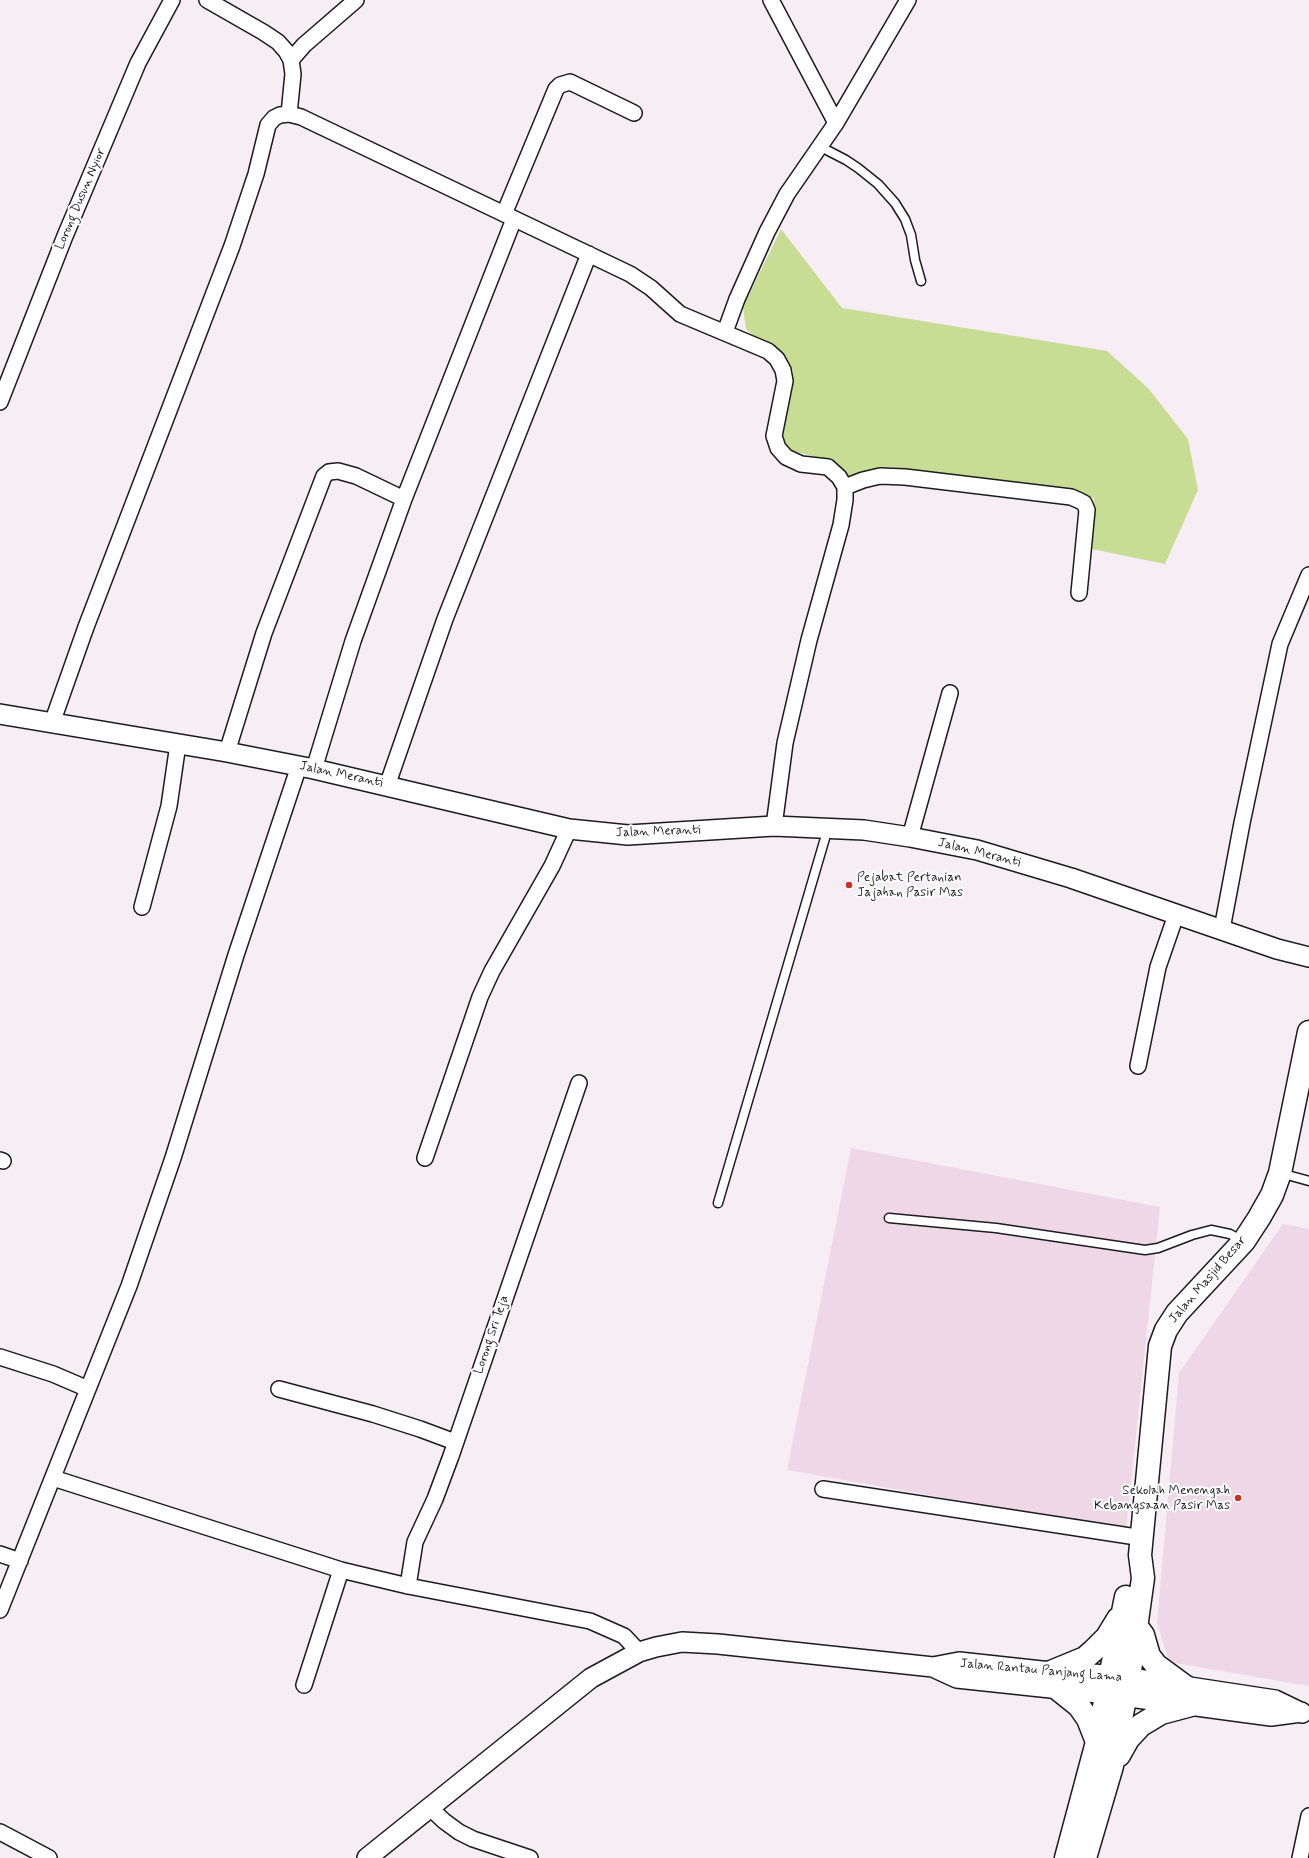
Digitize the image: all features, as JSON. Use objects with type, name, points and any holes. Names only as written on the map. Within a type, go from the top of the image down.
[{"type":"main road","name":"Jalan Masjid Besar","points":[[1142,1546],[1160,1346],[1166,1330],[1177,1313],[1244,1241],[1260,1218],[1272,1195],[1280,1172],[1299,1098],[1309,1032]]},
{"type":"main road","points":[[1085,1858],[1112,1766],[1125,1608],[1130,1576],[1142,1546]]},
{"type":"main road","points":[[1066,1858],[1097,1742],[1118,1686],[1136,1626],[1143,1578],[1142,1546]]},
{"type":"main road","points":[[1097,1742],[1088,1719],[1079,1706],[1055,1681],[1093,1652],[1107,1637],[1125,1608]]},
{"type":"main road","points":[[1112,1766],[1128,1739],[1141,1725],[1189,1696],[1156,1665],[1149,1656],[1143,1636],[1136,1626]]},
{"type":"street","name":"Lorong Dusun Nyior","points":[[0,402],[60,251],[138,63],[172,0]]},
{"type":"street","points":[[207,0],[278,42],[286,52],[291,60],[293,74],[289,114]]},
{"type":"street","points":[[291,60],[304,45],[356,0]]},
{"type":"street","points":[[772,0],[836,123]]},
{"type":"street","points":[[725,332],[737,299],[767,232],[787,194],[836,123],[908,0]]},
{"type":"street","points":[[0,1610],[129,1286],[306,768],[556,89],[560,85],[570,82],[634,113]]},
{"type":"street","points":[[52,723],[86,627],[232,246],[256,174],[268,125],[274,118],[280,115],[289,114],[301,117],[630,274],[651,288],[680,314],[768,351],[777,359],[783,370],[785,381],[774,436],[778,448],[786,457],[801,464],[828,468],[839,477],[845,487],[845,500],[841,525],[809,640],[785,743],[774,826]]},
{"type":"street","points":[[387,786],[445,619],[589,254]]},
{"type":"street","points":[[227,752],[264,633],[324,476],[329,472],[338,471],[356,476],[404,499]]},
{"type":"street","points":[[845,487],[880,476],[899,477],[959,482],[1071,497],[1078,500],[1084,503],[1087,510],[1079,592]]},
{"type":"street","points":[[1222,929],[1242,823],[1280,644],[1309,575]]},
{"type":"street","points":[[910,837],[950,693]]},
{"type":"street","name":"Jalan Meranti","points":[[1,716],[227,752],[387,786],[569,829],[628,835],[774,826],[828,827],[864,830],[910,837],[977,850],[1071,878],[1176,915],[1309,957]]},
{"type":"street","points":[[142,907],[168,806],[178,744]]},
{"type":"street","points":[[424,1158],[480,997],[492,971],[564,844],[569,829]]},
{"type":"street","points":[[1138,1066],[1158,967],[1176,915]]},
{"type":"street","name":"Lorong Sri Teja","points":[[408,1586],[415,1542],[435,1499],[579,1083]]},
{"type":"street","points":[[0,1357],[53,1374],[88,1389]]},
{"type":"street","points":[[280,1389],[373,1414],[455,1442]]},
{"type":"street","points":[[53,1478],[341,1570],[408,1586],[590,1621],[624,1636],[639,1652]]},
{"type":"street","points":[[823,1490],[1142,1546]]},
{"type":"street","points":[[0,1554],[20,1561]]},
{"type":"street","points":[[304,1685],[341,1570]]},
{"type":"street","name":"Jalan Rantau Panjang Lama","points":[[367,1858],[591,1678],[639,1652],[682,1642],[718,1644],[934,1667],[957,1678],[1055,1681],[1118,1686],[1189,1696],[1271,1716],[1305,1713]]},
{"type":"street","points":[[429,1807],[458,1832],[473,1839],[530,1858]]},
{"type":"street","points":[[1300,1858],[1309,1816]]},
{"type":"street","points":[[0,1832],[49,1858]]},
{"type":"lane","points":[[820,146],[858,168],[878,184],[896,203],[905,219],[911,235],[915,260],[921,281]]},
{"type":"lane","points":[[718,1203],[828,827]]},
{"type":"lane","points":[[1280,1172],[1309,1181]]},
{"type":"lane","points":[[889,1218],[996,1228],[1145,1250],[1158,1248],[1192,1234],[1211,1230],[1230,1234],[1244,1241]]},
{"type":"shaded area","points":[[851,1148],[1160,1207],[1126,1530],[787,1470]]},
{"type":"shaded area","name":"Sekolah Menengah Kebangsaan Pasir Mas","points":[[1283,1224],[1309,1229],[1309,1686],[1169,1662],[1157,1623],[1179,1373]]},
{"type":"green space","points":[[781,229],[842,308],[1107,351],[1148,388],[1188,439],[1198,490],[1165,564],[1092,549],[1094,498],[891,467],[848,477],[846,472],[824,459],[793,451],[783,445],[782,430],[793,371],[788,363],[746,329],[743,307]]},
{"type":"place","name":"Pejabat Pertanian Jajahan Pasir Mas","points":[[849,885]]},
{"type":"place","name":"Sekolah Menengah Kebangsaan Pasir Mas","points":[[1238,1498]]}]
